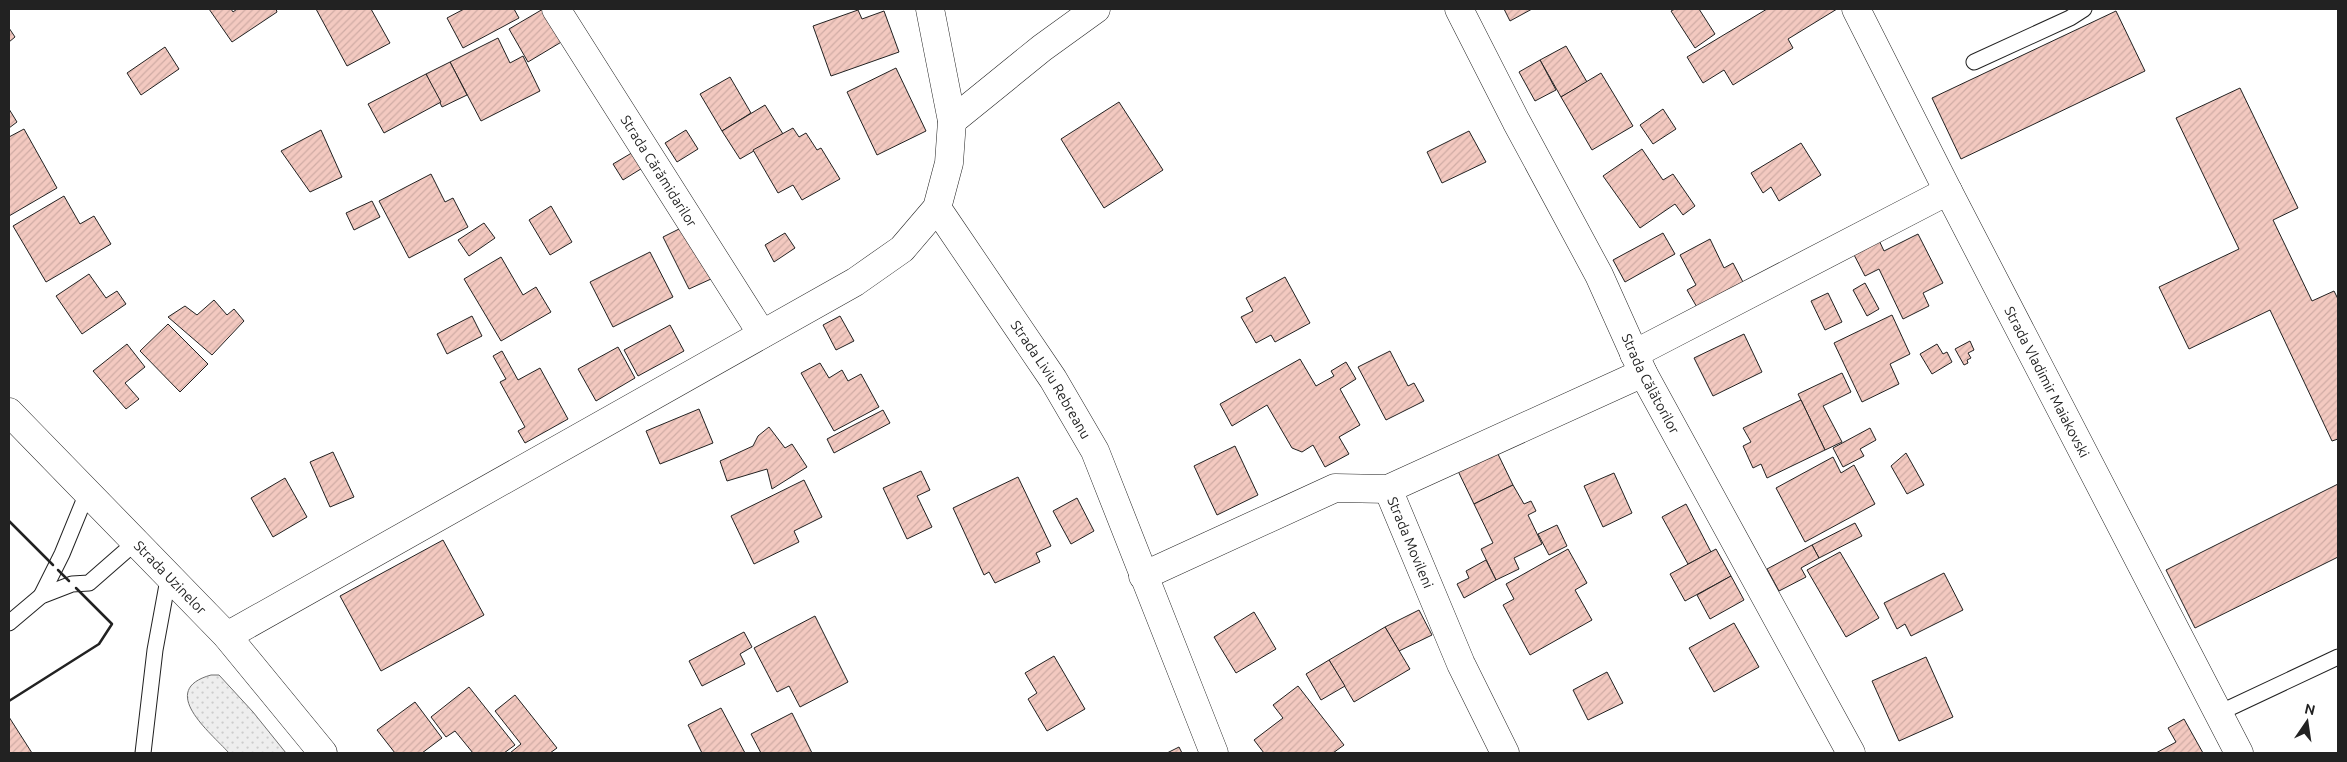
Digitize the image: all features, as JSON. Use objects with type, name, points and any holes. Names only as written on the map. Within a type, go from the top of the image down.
[{"type":"street","name":"Strada Cărămidarilor","points":[[556,9],[762,334]]},
{"type":"street","points":[[227,636],[855,282],[902,249],[937,208],[948,163],[952,120],[930,9]]},
{"type":"street","points":[[952,120],[1042,48],[1096,9]]},
{"type":"street","name":"Strada Călătorilor","points":[[1459,9],[1516,121],[1599,275],[1639,363],[1851,753]]},
{"type":"street","name":"Strada Vladimir Maiakovski","points":[[1856,9],[1948,191],[2239,753]]},
{"type":"street","points":[[1388,489],[1639,363],[1948,191]]},
{"type":"street","name":"Strada Liviu Rebreanu","points":[[937,208],[1053,379],[1095,451],[1214,753]]},
{"type":"street","name":"Strada Uzinelor","points":[[9,412],[87,493],[137,541],[227,636],[323,753]]},
{"type":"street","name":"Strada Movileni","points":[[1143,576],[1335,488],[1388,489],[1461,664],[1505,753]]},
{"type":"lane","points":[[1974,62],[2070,18],[2084,9]]},
{"type":"lane","points":[[41,596],[62,554],[87,493]]},
{"type":"lane","points":[[9,623],[41,596],[72,584],[89,583],[137,541]]},
{"type":"lane","points":[[144,753],[155,650],[169,574]]},
{"type":"lane","points":[[2219,713],[2338,657]]},
{"type":"shaded area","points":[[211,675],[219,675],[253,712],[286,753],[229,753],[201,723],[188,701],[188,691],[195,682]]},
{"type":"building","points":[[209,9],[231,9],[233,12],[237,9],[276,9],[277,12],[232,42]]},
{"type":"building","points":[[316,9],[371,9],[390,43],[347,66]]},
{"type":"building","points":[[464,9],[514,9],[519,18],[463,48],[447,18]]},
{"type":"building","points":[[543,9],[563,41],[528,62],[509,29]]},
{"type":"building","points":[[1504,9],[1532,9],[1510,21]]},
{"type":"building","points":[[1675,9],[1699,9],[1715,34],[1695,48],[1671,11]]},
{"type":"building","points":[[1767,9],[1837,9],[1788,39],[1793,48],[1733,85],[1724,70],[1703,83],[1687,57]]},
{"type":"building","points":[[858,10],[862,19],[884,11],[899,52],[831,76],[813,26]]},
{"type":"building","points":[[2116,11],[2145,71],[1961,159],[1932,98]]},
{"type":"building","points":[[9,28],[15,37],[9,42]]},
{"type":"building","points":[[498,38],[510,63],[523,56],[540,91],[481,121],[450,62]]},
{"type":"building","points":[[1566,46],[1587,82],[1561,97],[1540,60]]},
{"type":"building","points":[[165,47],[179,69],[141,95],[127,73]]},
{"type":"building","points":[[1540,60],[1556,90],[1535,101],[1519,72]]},
{"type":"building","points":[[450,62],[467,95],[442,107],[426,74]]},
{"type":"building","points":[[896,68],[926,131],[877,155],[847,92]]},
{"type":"building","points":[[1601,73],[1633,126],[1592,150],[1561,97]]},
{"type":"building","points":[[426,74],[441,102],[384,133],[368,104]]},
{"type":"building","points":[[730,77],[751,113],[722,131],[700,94]]},
{"type":"building","points":[[2240,88],[2298,208],[2273,220],[2312,301],[2334,291],[2338,299],[2338,439],[2332,441],[2270,310],[2189,349],[2159,287],[2239,249],[2176,118]]},
{"type":"building","points":[[1119,102],[1163,170],[1104,208],[1061,139]]},
{"type":"building","points":[[765,105],[783,134],[740,159],[722,131]]},
{"type":"building","points":[[9,109],[17,122],[9,128]]},
{"type":"building","points":[[1663,109],[1676,129],[1653,144],[1640,125]]},
{"type":"building","points":[[793,128],[799,137],[806,133],[817,150],[821,148],[840,179],[802,200],[793,185],[778,193],[753,150]]},
{"type":"building","points":[[24,129],[57,188],[9,216],[9,137]]},
{"type":"building","points":[[321,130],[342,177],[310,192],[281,151]]},
{"type":"building","points":[[686,130],[698,149],[677,162],[665,143]]},
{"type":"building","points":[[1469,131],[1486,162],[1442,183],[1427,152]]},
{"type":"building","points":[[1801,143],[1821,175],[1779,201],[1771,187],[1763,193],[1751,173]]},
{"type":"building","points":[[1642,149],[1663,180],[1673,174],[1695,206],[1683,215],[1675,204],[1640,228],[1603,176]]},
{"type":"building","points":[[635,151],[644,167],[623,180],[613,164]]},
{"type":"building","points":[[431,174],[445,202],[453,198],[468,227],[409,258],[379,201]]},
{"type":"building","points":[[64,196],[80,224],[94,216],[111,244],[46,282],[13,226]]},
{"type":"building","points":[[372,201],[380,217],[354,230],[346,213]]},
{"type":"building","points":[[551,206],[572,242],[550,255],[529,220]]},
{"type":"building","points":[[484,223],[495,238],[469,256],[458,240]]},
{"type":"building","points":[[685,226],[711,279],[689,289],[663,237]]},
{"type":"building","points":[[785,233],[795,248],[774,262],[765,245]]},
{"type":"building","points":[[1663,233],[1675,254],[1625,282],[1613,260]]},
{"type":"building","points":[[1918,234],[1943,283],[1923,293],[1929,306],[1903,319],[1879,269],[1865,276],[1851,249],[1877,236],[1884,251]]},
{"type":"building","points":[[1710,239],[1724,268],[1733,263],[1744,284],[1698,309],[1687,290],[1696,285],[1680,255]]},
{"type":"building","points":[[650,252],[673,297],[613,327],[590,282]]},
{"type":"building","points":[[501,257],[523,295],[536,287],[551,312],[501,341],[464,279]]},
{"type":"building","points":[[89,274],[106,298],[117,291],[126,304],[82,334],[56,296]]},
{"type":"building","points":[[1285,277],[1310,323],[1275,342],[1271,335],[1256,343],[1241,317],[1253,311],[1246,298]]},
{"type":"building","points":[[1865,283],[1879,309],[1867,316],[1853,290]]},
{"type":"building","points":[[1828,293],[1842,322],[1825,330],[1811,301]]},
{"type":"building","points":[[214,300],[227,315],[234,309],[244,321],[212,355],[168,317],[185,306],[197,315]]},
{"type":"building","points":[[1892,315],[1910,354],[1890,364],[1899,384],[1862,402],[1834,343]]},
{"type":"building","points":[[472,316],[482,336],[447,354],[437,334]]},
{"type":"building","points":[[840,316],[854,341],[836,350],[823,325]]},
{"type":"building","points":[[168,324],[208,364],[180,392],[140,351]]},
{"type":"building","points":[[670,325],[684,351],[638,376],[624,350]]},
{"type":"building","points":[[1744,334],[1762,372],[1713,396],[1694,358]]},
{"type":"building","points":[[1970,341],[1974,350],[1968,353],[1971,358],[1964,365],[1955,349]]},
{"type":"building","points":[[127,344],[145,367],[125,383],[139,399],[126,409],[93,371]]},
{"type":"building","points":[[1937,344],[1943,354],[1947,352],[1952,362],[1932,374],[1920,354]]},
{"type":"building","points":[[618,347],[635,378],[596,401],[578,369]]},
{"type":"building","points":[[502,351],[518,380],[540,368],[568,419],[525,443],[518,431],[525,427],[500,382],[506,379],[493,356]]},
{"type":"building","points":[[1390,351],[1408,386],[1414,383],[1424,401],[1386,420],[1358,367]]},
{"type":"building","points":[[1300,359],[1316,386],[1334,376],[1331,371],[1346,362],[1356,379],[1340,389],[1360,425],[1339,437],[1349,454],[1325,467],[1313,445],[1302,452],[1292,448],[1267,405],[1232,426],[1220,404]]},
{"type":"building","points":[[820,363],[829,378],[842,370],[848,381],[861,374],[879,407],[834,431],[801,373]]},
{"type":"building","points":[[1842,373],[1851,392],[1823,406],[1842,442],[1825,450],[1798,394]]},
{"type":"building","points":[[1801,400],[1825,450],[1767,478],[1761,464],[1753,468],[1743,446],[1751,442],[1743,428]]},
{"type":"building","points":[[699,409],[713,443],[660,464],[646,431]]},
{"type":"building","points":[[883,410],[890,423],[834,453],[827,439]]},
{"type":"building","points":[[769,427],[785,448],[792,444],[807,467],[772,489],[767,469],[727,481],[720,461],[753,446],[758,436]]},
{"type":"building","points":[[1870,428],[1876,440],[1860,449],[1864,456],[1843,467],[1833,448]]},
{"type":"building","points":[[1235,446],[1258,495],[1217,515],[1194,466]]},
{"type":"building","points":[[1496,450],[1513,485],[1474,504],[1457,469]]},
{"type":"building","points":[[333,452],[354,497],[330,507],[310,462]]},
{"type":"building","points":[[1906,453],[1924,485],[1907,494],[1891,466]]},
{"type":"building","points":[[1833,457],[1841,473],[1854,465],[1875,504],[1805,542],[1776,488]]},
{"type":"building","points":[[921,471],[930,490],[917,496],[932,527],[907,539],[883,488]]},
{"type":"building","points":[[1614,473],[1632,513],[1603,527],[1584,486]]},
{"type":"building","points":[[1018,477],[1051,546],[1036,553],[1040,562],[995,583],[989,572],[984,575],[953,508]]},
{"type":"building","points":[[285,478],[307,517],[273,537],[251,498]]},
{"type":"building","points":[[804,480],[822,517],[794,531],[799,542],[754,564],[731,516]]},
{"type":"building","points":[[2338,484],[2338,557],[2195,628],[2166,570]]},
{"type":"building","points":[[1513,485],[1524,504],[1531,501],[1536,511],[1528,515],[1542,544],[1514,558],[1519,569],[1496,580],[1481,549],[1493,543],[1474,504]]},
{"type":"building","points":[[1077,498],[1094,531],[1071,544],[1053,511]]},
{"type":"building","points":[[1686,504],[1711,552],[1688,564],[1662,517]]},
{"type":"building","points":[[1855,523],[1862,536],[1819,558],[1812,545]]},
{"type":"building","points":[[1557,525],[1567,546],[1549,555],[1538,534]]},
{"type":"building","points":[[443,540],[484,615],[381,671],[340,596]]},
{"type":"building","points":[[1812,545],[1819,558],[1801,568],[1806,577],[1779,591],[1767,569]]},
{"type":"building","points":[[1568,549],[1587,583],[1575,590],[1592,620],[1530,655],[1503,605],[1514,599],[1506,584]]},
{"type":"building","points":[[1716,549],[1731,576],[1685,601],[1670,574]]},
{"type":"building","points":[[1840,552],[1879,618],[1846,637],[1807,570]]},
{"type":"building","points":[[1486,560],[1496,580],[1464,598],[1457,584],[1469,578],[1466,571]]},
{"type":"building","points":[[1944,573],[1963,610],[1911,636],[1905,624],[1897,629],[1884,603]]},
{"type":"building","points":[[1731,576],[1744,600],[1710,619],[1697,595]]},
{"type":"building","points":[[1419,610],[1432,635],[1399,651],[1385,627]]},
{"type":"building","points":[[1254,612],[1276,649],[1236,673],[1214,637]]},
{"type":"building","points":[[815,616],[848,682],[800,707],[789,686],[777,692],[754,648]]},
{"type":"building","points":[[1734,623],[1759,667],[1714,692],[1689,648]]},
{"type":"building","points":[[1385,627],[1410,669],[1354,702],[1329,660]]},
{"type":"building","points":[[744,632],[752,647],[740,654],[745,664],[702,686],[689,661]]},
{"type":"building","points":[[1054,656],[1085,709],[1047,731],[1028,699],[1037,693],[1025,673]]},
{"type":"building","points":[[1926,657],[1953,717],[1899,741],[1872,681]]},
{"type":"building","points":[[1329,660],[1345,686],[1321,700],[1306,674]]},
{"type":"building","points":[[1607,672],[1623,703],[1588,720],[1573,690]]},
{"type":"building","points":[[1298,686],[1344,745],[1333,753],[1264,753],[1254,740],[1283,718],[1273,705]]},
{"type":"building","points":[[469,687],[515,745],[504,753],[473,753],[455,731],[446,737],[431,717]]},
{"type":"building","points":[[515,695],[557,748],[550,753],[510,753],[521,744],[495,711]]},
{"type":"building","points":[[415,702],[442,738],[422,753],[395,753],[377,730]]},
{"type":"building","points":[[721,708],[745,753],[702,753],[688,725]]},
{"type":"building","points":[[792,713],[812,753],[761,753],[751,734]]},
{"type":"building","points":[[9,717],[32,753],[9,753]]},
{"type":"building","points":[[2184,719],[2203,753],[2156,753],[2176,742],[2168,728]]},
{"type":"building","points":[[1179,747],[1182,753],[1167,753]]},
{"type":"wall","points":[[9,521],[53,565]]},
{"type":"wall","points":[[58,570],[69,581]]},
{"type":"wall","points":[[9,701],[99,644],[112,624],[76,588]]}]
